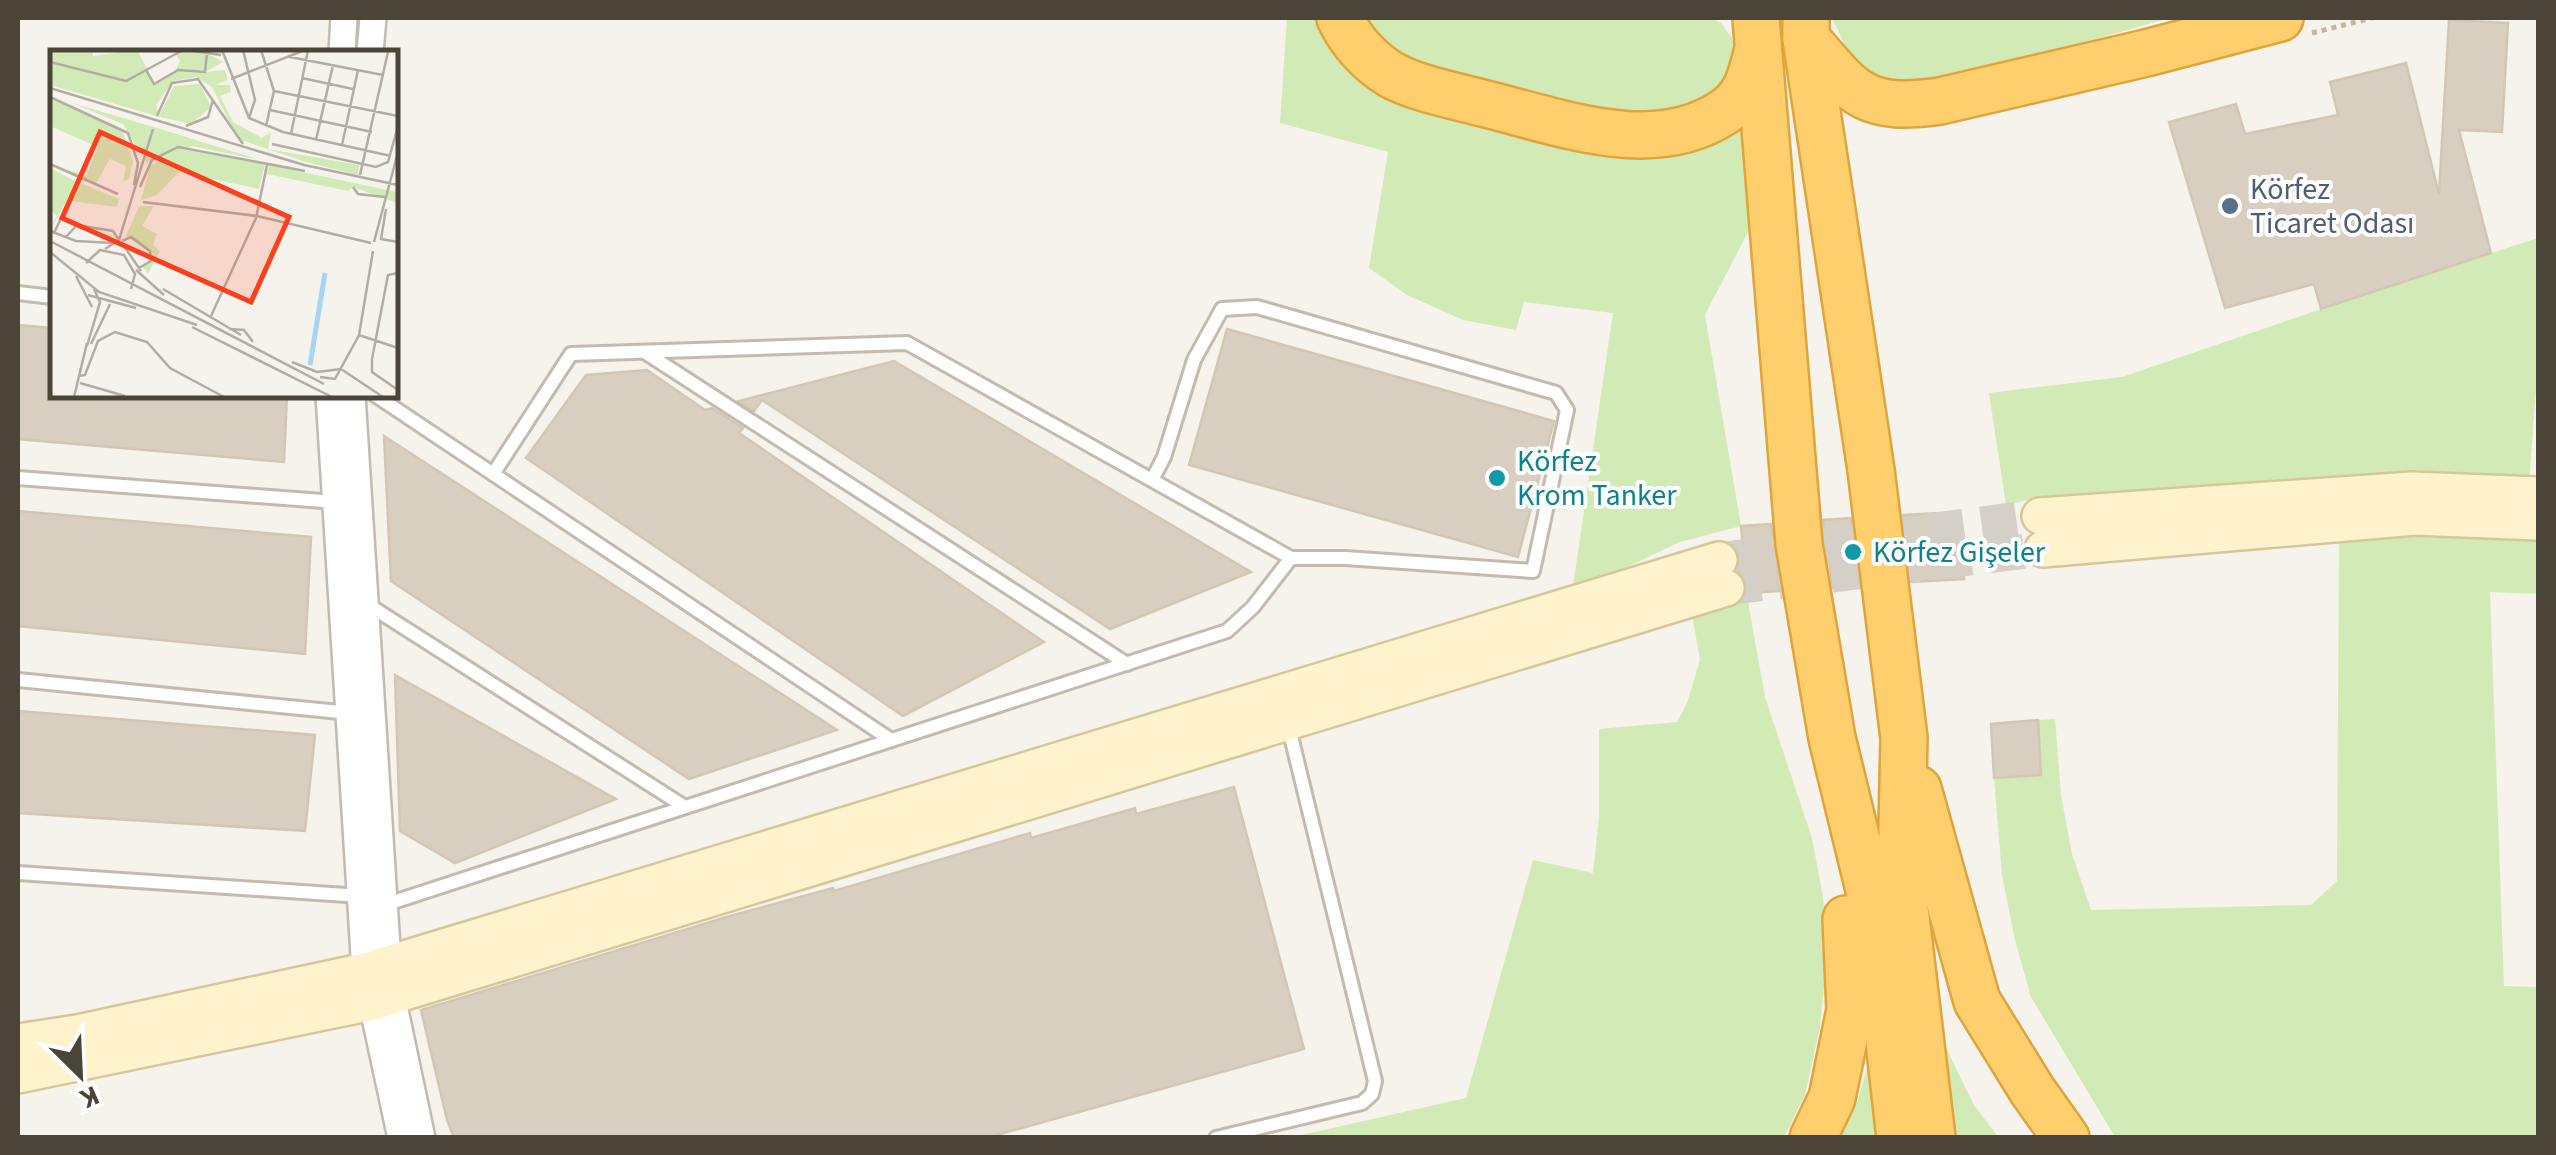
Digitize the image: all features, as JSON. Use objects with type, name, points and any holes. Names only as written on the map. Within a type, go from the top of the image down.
[{"type":"highway","points":[[1340,18],[1354,42],[1394,76],[1446,94],[1594,131],[1642,135],[1675,132],[1725,112],[1750,84],[1757,32]]},
{"type":"highway","points":[[1806,28],[1843,81],[1864,96],[1885,104],[1910,105],[2128,57],[2280,18]]},
{"type":"highway","points":[[1806,28],[1876,502],[1904,738],[1901,874],[1932,1138]]},
{"type":"highway","points":[[1757,32],[1798,544],[1832,738],[1874,910],[1900,1138]]},
{"type":"highway","points":[[1812,1138],[1832,1098],[1850,1010],[1832,738]]},
{"type":"highway","points":[[1904,738],[1977,1001],[2066,1138]]},
{"type":"main road","points":[[2538,495],[2412,490],[2041,533],[2415,516],[2538,522]]},
{"type":"main road","points":[[18,1042],[379,983],[1723,574],[1288,722],[379,983],[18,1075]]},
{"type":"street","points":[[342,50],[344,18]]},
{"type":"street","points":[[370,50],[373,18]]},
{"type":"street","points":[[329,398],[350,713],[373,901]]},
{"type":"street","points":[[352,398],[365,602],[373,901],[379,983],[401,1138]]},
{"type":"street","points":[[379,983],[422,1138]]},
{"type":"lane","points":[[18,293],[50,297]]},
{"type":"lane","points":[[493,474],[571,354],[906,343],[1291,558],[1533,571],[1567,410],[1556,393],[1257,307],[1222,309],[1194,360],[1164,457],[1152,480]]},
{"type":"lane","points":[[644,352],[1127,664]]},
{"type":"lane","points":[[379,398],[891,740]]},
{"type":"lane","points":[[18,478],[336,502]]},
{"type":"lane","points":[[18,873],[373,901],[685,808],[1227,632],[1291,558]]},
{"type":"lane","points":[[365,602],[685,808]]},
{"type":"lane","points":[[18,680],[350,713]]},
{"type":"lane","points":[[1216,1138],[1362,1103],[1372,1094],[1375,1081],[1288,722]]},
{"type":"green space","points":[[1287,18],[1328,18],[1568,140],[1744,114],[1750,228],[1705,315],[1741,526],[1680,542],[1572,593],[1613,313],[1524,302],[1516,330],[1463,320],[1407,295],[1369,268],[1388,152],[1280,123]]},
{"type":"green space","points":[[1358,18],[1710,18],[1721,23],[1732,38],[1737,57],[1735,74],[1712,100],[1630,120],[1394,59]]},
{"type":"green space","points":[[1832,18],[2170,18],[1939,83],[1884,84],[1864,71],[1848,52]]},
{"type":"green space","points":[[2538,238],[2538,361],[2529,484],[2034,499],[2006,505],[1989,393],[2122,377]]},
{"type":"green space","points":[[2339,535],[2538,540],[2538,594],[2490,592],[2504,986],[2538,987],[2538,1137],[2115,1137],[2031,997],[2002,875],[1994,778],[2038,720],[2055,719],[2061,795],[2072,854],[2091,910],[2311,905],[2337,881]]},
{"type":"green space","points":[[1748,602],[1765,697],[1812,838],[1823,897],[1827,956],[1820,1027],[1805,1095],[1784,1137],[1288,1138],[1466,1098],[1533,860],[1593,873],[1599,818],[1599,729],[1677,722],[1700,660],[1692,614]]},
{"type":"green space","points":[[1875,1042],[1887,1137],[1840,1138],[1857,1103]]},
{"type":"green space","points":[[1947,1050],[1974,1105],[1998,1137],[1951,1137]]},
{"type":"building","points":[[2449,20],[2508,23],[2502,132],[2459,130],[2491,253],[2321,309],[2314,284],[2225,308],[2169,122],[2236,104],[2245,134],[2338,115],[2330,82],[2406,63],[2439,194]]},
{"type":"building","points":[[18,325],[50,328],[50,398],[287,398],[284,462],[18,439]]},
{"type":"building","points":[[1227,329],[1554,421],[1518,557],[1189,465]]},
{"type":"building","points":[[894,361],[1251,572],[1110,629],[762,400],[754,411],[739,401]]},
{"type":"building","points":[[647,370],[705,410],[712,408],[743,428],[739,433],[1044,642],[903,716],[526,458],[586,375]]},
{"type":"building","points":[[384,436],[837,730],[689,779],[391,581]]},
{"type":"building","points":[[18,511],[311,537],[305,654],[18,626]]},
{"type":"building","points":[[1959,512],[1964,579],[1911,582],[1903,515]]},
{"type":"building","points":[[1851,518],[1859,586],[1833,588],[1823,520]]},
{"type":"building","points":[[1771,524],[1780,591],[1747,593],[1741,526]]},
{"type":"building","points":[[395,675],[616,799],[455,863],[400,831]]},
{"type":"building","points":[[18,711],[315,735],[305,831],[18,813]]},
{"type":"building","points":[[2038,720],[2041,775],[1994,778],[1991,724]]},
{"type":"building","points":[[1234,787],[1304,1049],[986,1138],[454,1138],[421,1010],[730,916],[833,888],[834,891],[1030,833],[1031,838],[1135,808],[1136,814]]},
{"type":"tunnel","points":[[1719,560],[2040,516]]},
{"type":"tunnel","points":[[1726,588],[2043,549]]},
{"type":"place","name":"Körfez Ticaret Odası","points":[[2230,206]]},
{"type":"place","name":"Körfez Krom Tanker","points":[[1497,478]]},
{"type":"place","name":"Körfez Gişeler","points":[[1853,552]]}]
